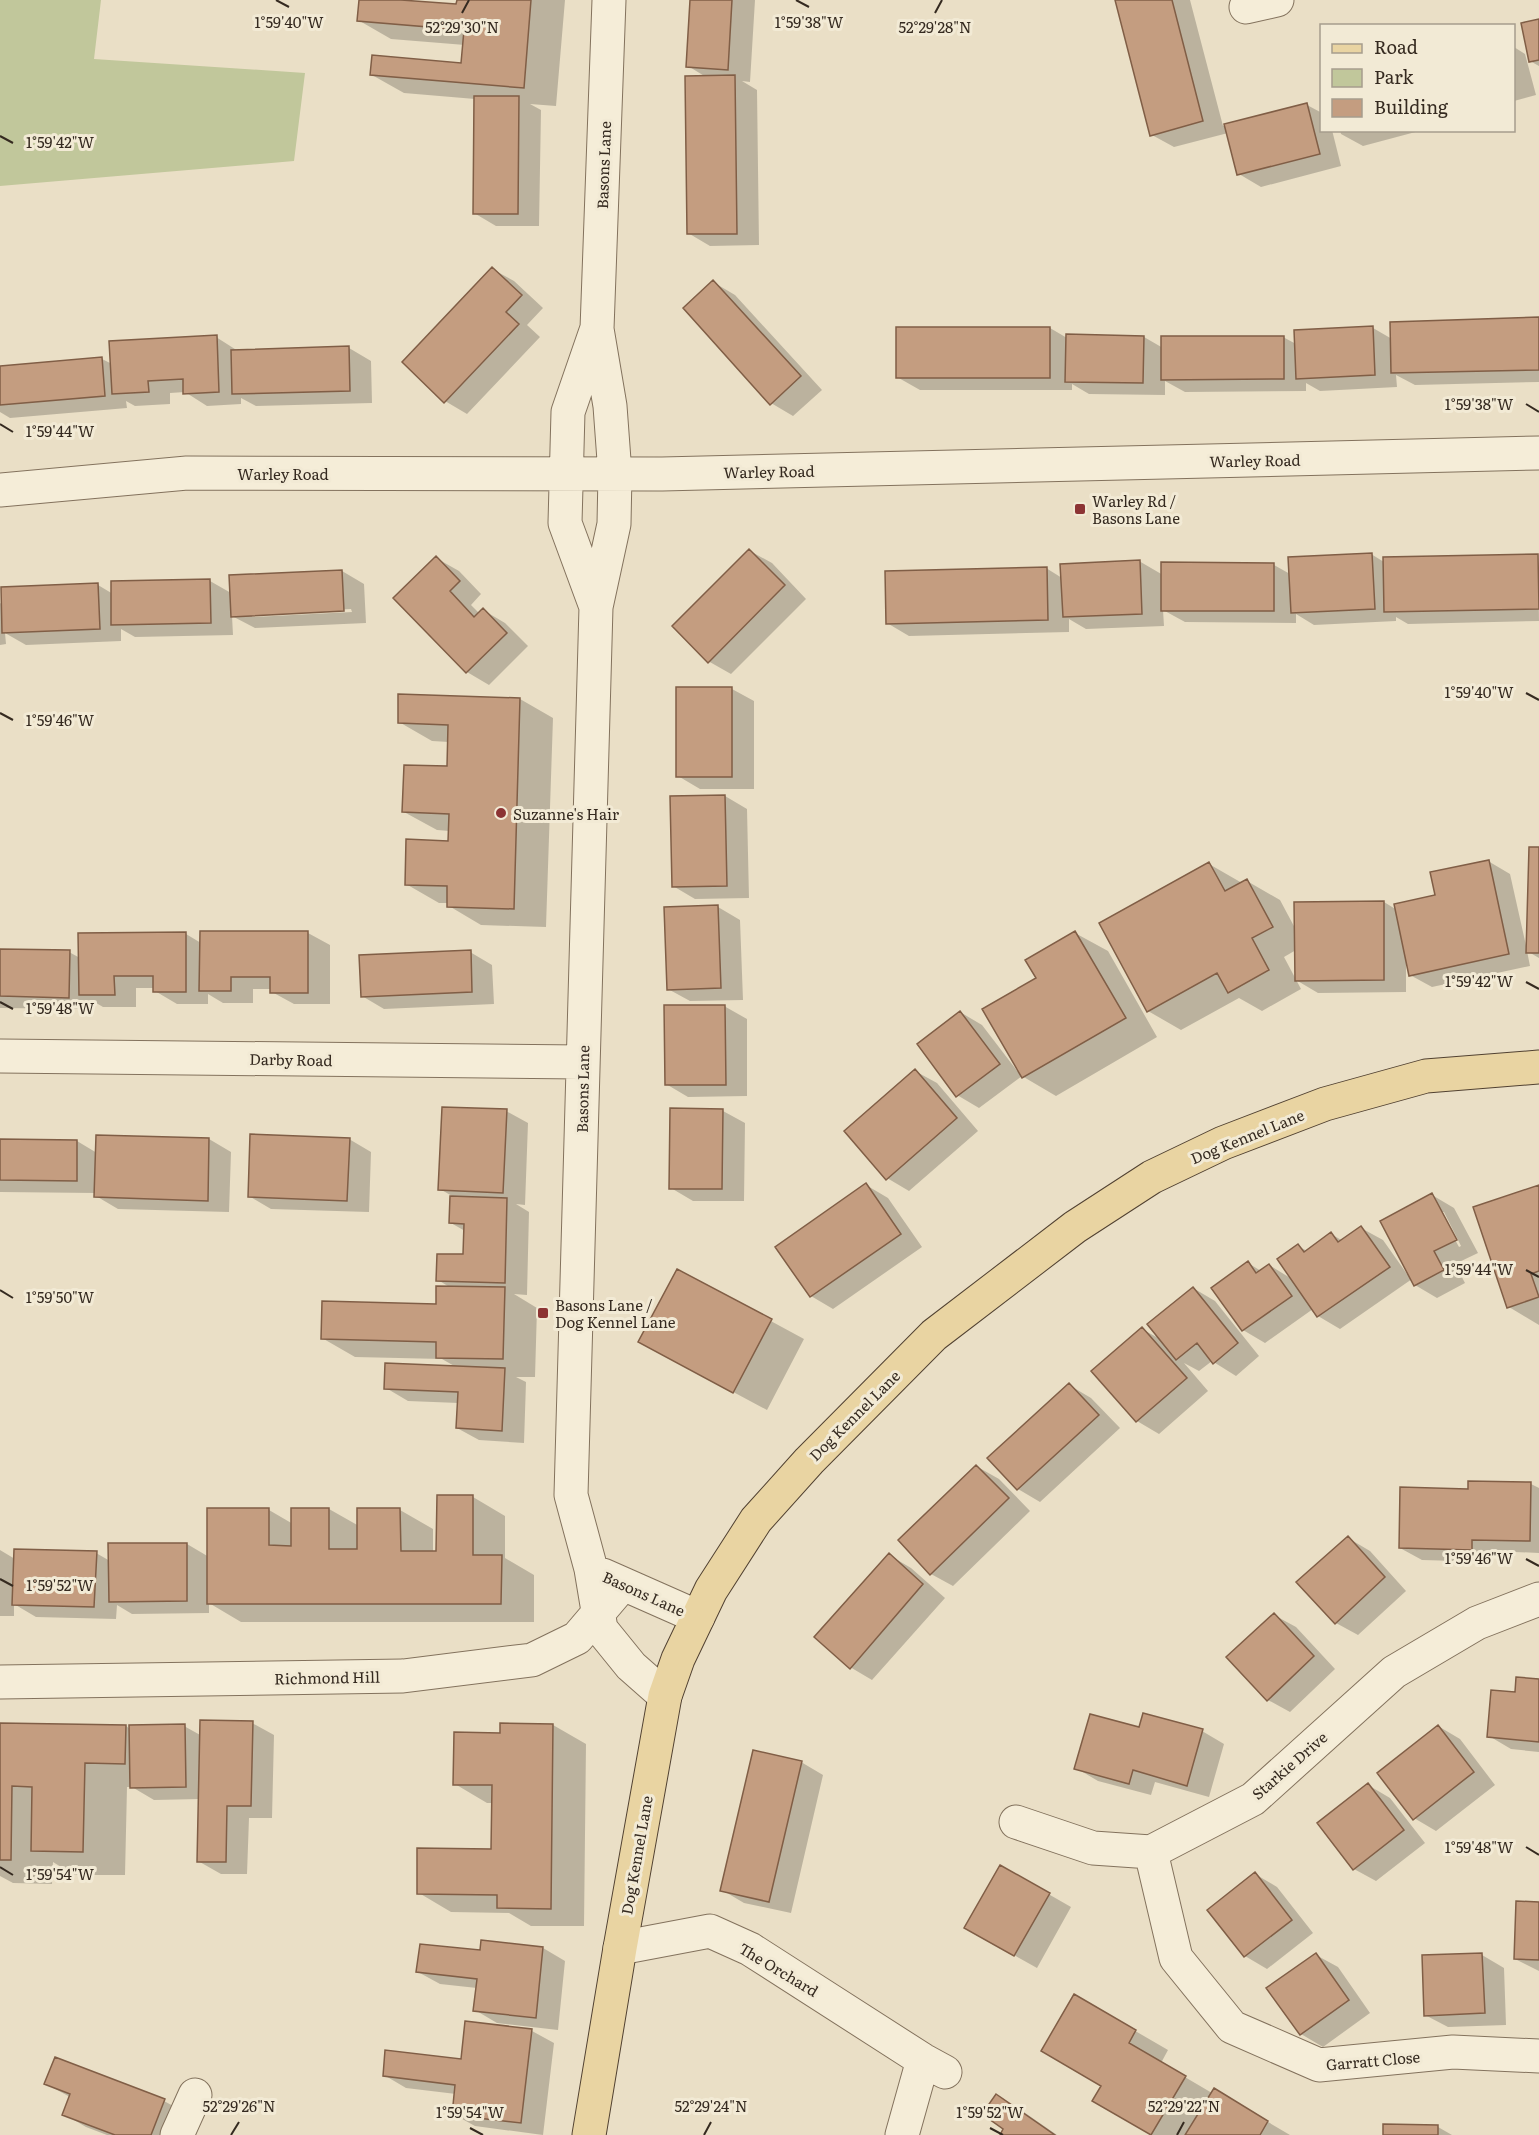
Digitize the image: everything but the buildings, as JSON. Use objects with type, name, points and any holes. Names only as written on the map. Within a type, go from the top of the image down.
[{"type":"main road","name":"Dog Kennel Lane","points":[[589,2135],[665,1696],[678,1659],[711,1590],[756,1520],[809,1461],[934,1335],[1075,1227],[1152,1177],[1223,1143],[1325,1104],[1426,1076],[1539,1067]]},
{"type":"street","name":"Basons Lane","points":[[609,0],[597,329],[610,406],[615,474],[614,524],[596,607],[572,1495],[591,1569],[601,1629],[631,1666],[665,1696]]},
{"type":"street","name":"Basons Lane","points":[[596,607],[565,523],[568,412],[597,329]]},
{"type":"street","name":"Warley Road","points":[[0,490],[187,473],[615,474],[1539,453]]},
{"type":"street","name":"Darby Road","points":[[0,1056],[582,1062]]},
{"type":"street","name":"Basons Lane","points":[[591,1569],[698,1617]]},
{"type":"street","name":"Richmond Hill","points":[[0,1682],[404,1676],[532,1660],[577,1638],[623,1584]]},
{"type":"street","name":"Starkie Drive","points":[[1151,1852],[1253,1799],[1394,1672],[1477,1623],[1539,1599]]},
{"type":"street","points":[[1016,1822],[1093,1848],[1151,1852]]},
{"type":"street","name":"Garratt Close","points":[[1151,1852],[1176,1958],[1232,2028],[1319,2065],[1453,2052],[1539,2056]]},
{"type":"street","name":"The Orchard","points":[[620,1948],[710,1931],[750,1949],[934,2066],[902,2135]]},
{"type":"street","points":[[177,2135],[195,2095]]},
{"type":"green space","points":[[0,0],[101,0],[94,59],[305,73],[294,161],[0,186]]},
{"type":"place","name":"Warley Rd / Basons Lane","points":[[1080,509]]},
{"type":"place","name":"Suzanne's Hair","points":[[501,813]]},
{"type":"place","name":"Basons Lane / Dog Kennel Lane","points":[[543,1313]]}]
